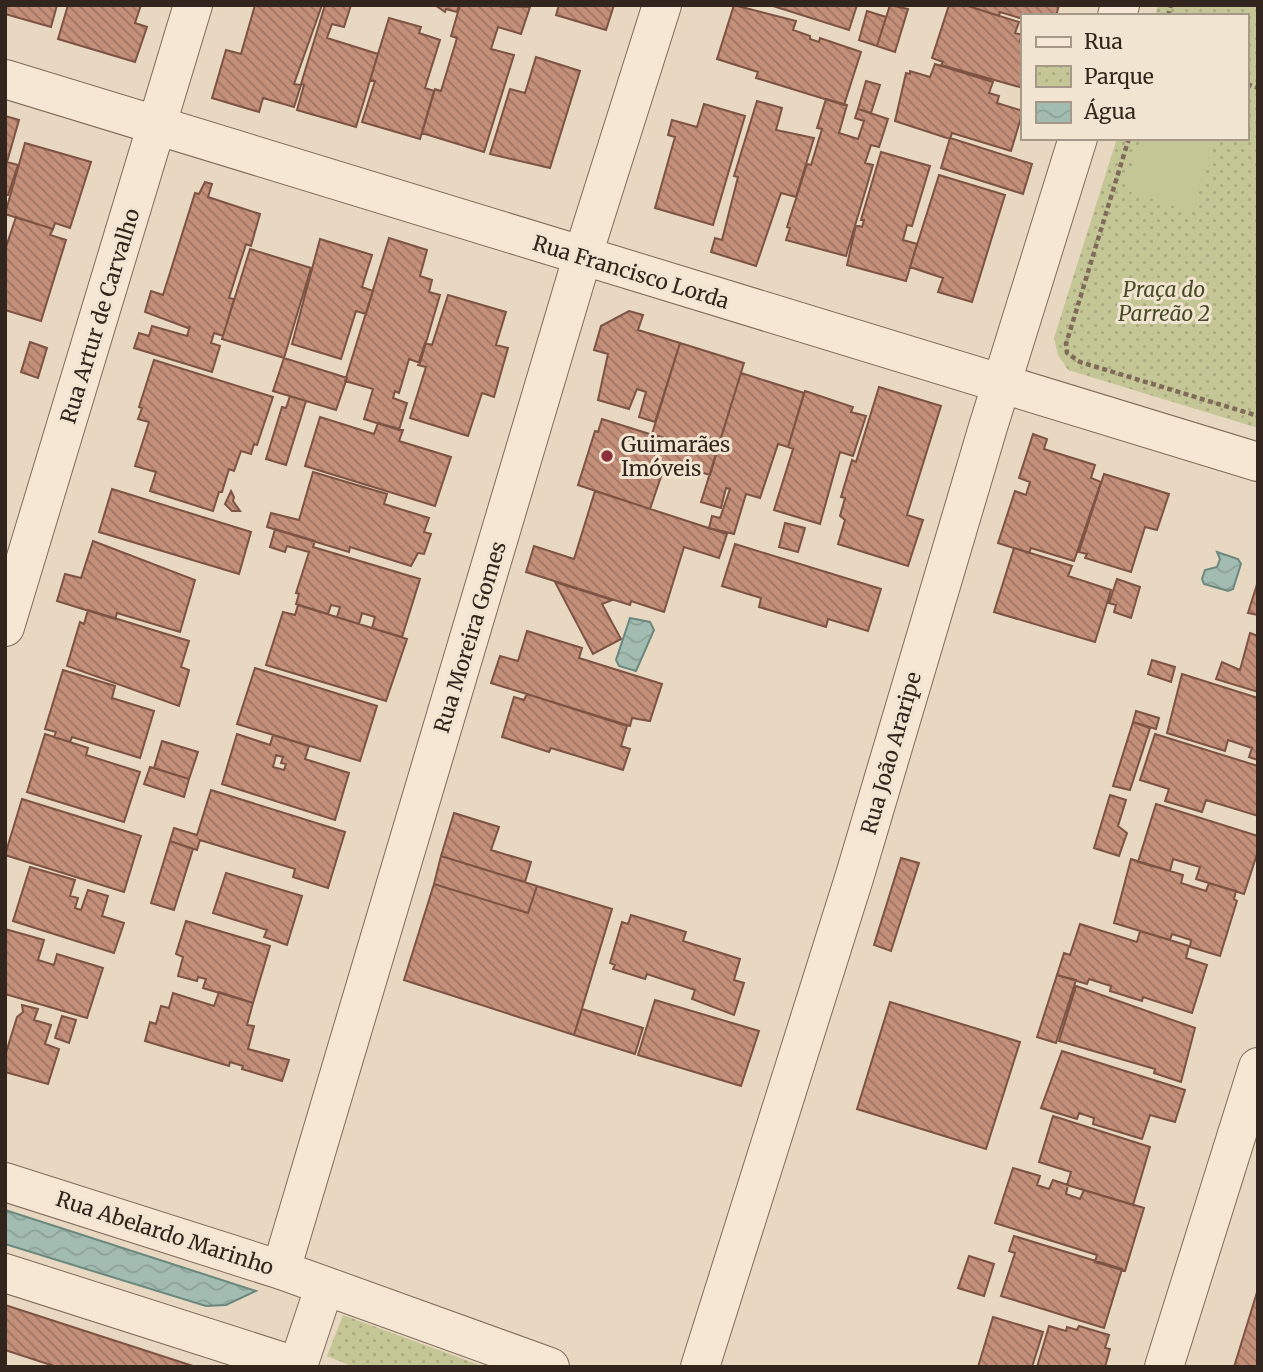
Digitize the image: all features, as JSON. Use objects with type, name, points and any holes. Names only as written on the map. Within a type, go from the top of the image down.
[{"type":"street","name":"Rua Artur de Carvalho","points":[[5,627],[193,5]]},
{"type":"street","name":"Rua Moreira Gomes","points":[[281,1270],[582,258],[662,5]]},
{"type":"street","name":"Rua Francisco Lorda","points":[[5,79],[582,258],[1258,462]]},
{"type":"street","name":"Rua João Araripe","points":[[700,1367],[859,861],[1001,384],[1077,140]]},
{"type":"street","points":[[1164,1367],[1258,1068]]},
{"type":"street","name":"Rua Abelardo Marinho","points":[[5,1182],[281,1270],[550,1367]]},
{"type":"street","points":[[5,1273],[298,1366],[324,1287]]},
{"type":"path","points":[[1128,140],[1066,344],[1066,353],[1080,362],[1258,416]]},
{"type":"green space","name":"Praça do Parreão 2","points":[[1158,5],[1258,5],[1258,428],[1068,370],[1058,355],[1054,338],[1116,140],[1249,140],[1249,14],[1156,14]]},
{"type":"green space","points":[[1141,140],[1214,140],[1191,212],[1125,190]]},
{"type":"green space","points":[[343,1315],[485,1367],[354,1367],[327,1356]]},
{"type":"water","points":[[1217,552],[1238,559],[1241,564],[1233,589],[1228,591],[1204,584],[1202,579],[1205,570],[1217,567],[1220,559]]},
{"type":"water","points":[[630,618],[650,622],[654,630],[636,671],[619,666],[616,660]]},
{"type":"water","points":[[5,1210],[256,1291],[226,1305],[206,1306],[5,1244]]},
{"type":"building","points":[[5,5],[57,5],[51,27],[5,14]]},
{"type":"building","points":[[68,5],[141,5],[135,23],[147,27],[135,62],[58,39]]},
{"type":"building","points":[[255,5],[322,5],[294,84],[301,85],[294,107],[263,98],[259,112],[212,98],[226,50],[241,54]]},
{"type":"building","points":[[325,5],[351,5],[344,27],[332,24],[327,38],[378,54],[356,127],[297,110],[304,85],[301,84]]},
{"type":"building","points":[[435,5],[459,5],[457,12],[446,9],[445,12]]},
{"type":"building","points":[[460,5],[530,7],[521,34],[498,27],[491,49],[514,55],[484,152],[422,133],[435,89],[441,91],[457,38],[451,36]]},
{"type":"building","points":[[559,5],[614,5],[606,30],[556,15]]},
{"type":"building","points":[[734,5],[796,21],[793,30],[810,36],[810,39],[819,42],[820,38],[861,52],[844,105],[756,78],[758,72],[717,59]]},
{"type":"building","points":[[770,5],[857,5],[849,30]]},
{"type":"building","points":[[890,5],[908,9],[895,52],[877,46]]},
{"type":"building","points":[[949,5],[965,5],[1019,22],[1015,33],[1021,35],[1021,87],[941,65],[943,62],[932,58]]},
{"type":"building","points":[[965,5],[1059,5],[1057,14],[1021,14],[1021,18],[1000,12],[999,16]]},
{"type":"building","points":[[867,11],[886,17],[877,46],[859,40]]},
{"type":"building","points":[[389,18],[421,27],[419,33],[440,40],[425,88],[434,91],[420,139],[362,122],[375,81],[370,80]]},
{"type":"building","points":[[536,57],[580,71],[550,168],[490,154],[510,89],[525,93]]},
{"type":"building","points":[[935,64],[993,82],[989,93],[999,96],[997,103],[1021,110],[1011,151],[952,133],[950,139],[895,121],[906,73],[910,74],[910,71],[930,77]]},
{"type":"building","points":[[866,81],[880,85],[871,113],[858,109]]},
{"type":"building","points":[[826,99],[847,105],[839,133],[858,139],[864,121],[855,118],[858,109],[888,119],[879,147],[871,145],[865,163],[873,165],[846,256],[786,240],[790,228],[787,227],[807,164],[811,165],[822,129],[817,128]]},
{"type":"building","points":[[757,101],[782,108],[776,130],[814,138],[796,197],[781,193],[756,266],[711,252],[715,238],[722,240],[738,177],[734,176]]},
{"type":"building","points":[[704,104],[745,116],[713,225],[655,208],[675,137],[668,135],[672,120],[697,127]]},
{"type":"building","points":[[5,116],[19,120],[7,162],[18,165],[8,195],[5,195]]},
{"type":"building","points":[[950,138],[1032,164],[1023,194],[941,168]]},
{"type":"building","points":[[25,143],[91,162],[70,228],[55,223],[53,229],[5,214]]},
{"type":"building","points":[[881,152],[930,166],[912,226],[907,225],[903,240],[917,244],[906,281],[847,265],[856,225],[862,227],[864,220],[861,220]]},
{"type":"building","points":[[939,175],[1005,195],[972,302],[938,292],[943,278],[910,267]]},
{"type":"building","points":[[205,182],[212,184],[208,197],[260,214],[251,246],[246,244],[229,298],[234,299],[223,336],[214,333],[211,343],[220,346],[212,372],[134,348],[139,333],[149,336],[152,326],[187,336],[190,326],[188,328],[145,312],[151,291],[163,295],[195,193],[199,194]]},
{"type":"building","points":[[16,217],[53,229],[50,235],[66,240],[41,321],[5,310],[5,250]]},
{"type":"building","points":[[389,238],[427,250],[420,276],[432,280],[429,292],[440,295],[420,363],[409,359],[399,393],[395,391],[393,398],[407,403],[399,430],[364,419],[373,389],[345,381]]},
{"type":"building","points":[[320,239],[372,255],[362,287],[373,291],[366,314],[356,311],[341,359],[292,344]]},
{"type":"building","points":[[250,249],[311,268],[284,358],[222,339]]},
{"type":"building","points":[[448,295],[506,312],[496,345],[508,348],[494,397],[482,393],[468,436],[410,418],[426,367],[418,365],[425,343],[432,345]]},
{"type":"building","points":[[629,311],[643,315],[638,330],[680,343],[655,422],[639,417],[646,392],[637,389],[629,409],[598,400],[608,354],[594,350],[601,326]]},
{"type":"building","points":[[30,342],[47,348],[38,378],[21,372]]},
{"type":"building","points":[[680,343],[744,363],[718,448],[701,442],[699,449],[652,434]]},
{"type":"building","points":[[284,358],[347,378],[336,410],[273,391]]},
{"type":"building","points":[[154,360],[273,397],[257,445],[254,444],[251,454],[241,451],[234,471],[229,469],[213,511],[150,491],[156,472],[135,466],[149,422],[138,419],[142,408],[139,407]]},
{"type":"building","points":[[741,373],[804,393],[788,447],[778,444],[760,498],[746,494],[734,534],[709,528],[712,516],[720,518],[730,489],[726,488],[721,508],[701,502]]},
{"type":"building","points":[[879,387],[941,406],[907,515],[923,520],[908,566],[838,544],[845,520],[840,516],[845,498],[841,497],[852,460],[856,462]]},
{"type":"building","points":[[805,391],[853,407],[851,412],[866,416],[853,456],[840,452],[820,524],[774,510],[793,449],[788,447]]},
{"type":"building","points":[[290,396],[306,401],[286,465],[266,459],[282,407],[286,408]]},
{"type":"building","points":[[320,417],[374,434],[378,423],[403,430],[399,441],[451,457],[435,506],[305,466]]},
{"type":"building","points":[[602,419],[716,455],[710,475],[666,462],[650,509],[578,485],[595,431],[598,432]]},
{"type":"building","points":[[1033,434],[1047,439],[1044,449],[1095,465],[1091,478],[1101,482],[1074,561],[1031,548],[1029,553],[998,543],[1015,491],[1026,495],[1030,482],[1019,478]]},
{"type":"building","points":[[313,472],[387,494],[384,504],[429,518],[424,532],[431,534],[424,554],[418,553],[411,566],[350,547],[349,552],[267,527],[271,513],[299,520]]},
{"type":"building","points":[[1104,474],[1169,494],[1157,530],[1145,527],[1131,572],[1085,558],[1087,554],[1079,552]]},
{"type":"building","points":[[112,489],[251,532],[239,574],[99,532]]},
{"type":"building","points":[[231,491],[233,501],[240,511],[232,511],[225,504]]},
{"type":"building","points":[[595,491],[727,534],[719,558],[684,547],[664,612],[631,601],[630,605],[526,572],[534,546],[574,559]]},
{"type":"building","points":[[785,523],[805,528],[798,552],[779,547]]},
{"type":"building","points":[[275,529],[315,541],[313,547],[420,579],[402,637],[372,628],[375,617],[362,613],[359,624],[337,617],[340,607],[331,605],[328,614],[296,604],[299,594],[296,593],[309,552],[287,546],[285,552],[270,547]]},
{"type":"building","points":[[93,541],[195,580],[180,632],[117,613],[115,619],[57,601],[65,574],[81,578]]},
{"type":"building","points":[[735,544],[881,589],[868,631],[828,619],[826,627],[759,607],[761,598],[722,586]]},
{"type":"building","points":[[1014,548],[1072,566],[1068,576],[1111,590],[1095,642],[994,612]]},
{"type":"building","points":[[1117,579],[1140,587],[1131,618],[1114,612],[1116,605],[1109,603]]},
{"type":"building","points":[[1258,581],[1258,615],[1248,613]]},
{"type":"building","points":[[555,582],[612,600],[602,604],[621,639],[593,654]]},
{"type":"building","points":[[298,605],[407,639],[386,701],[266,665],[283,612],[295,615]]},
{"type":"building","points":[[88,610],[189,641],[181,667],[189,670],[179,706],[67,666],[80,622],[84,624]]},
{"type":"building","points":[[527,631],[582,648],[579,658],[662,684],[650,721],[632,718],[630,726],[491,683],[500,656],[518,661]]},
{"type":"building","points":[[1250,633],[1258,636],[1258,692],[1216,679],[1222,662],[1240,670]]},
{"type":"building","points":[[1152,660],[1175,667],[1171,682],[1148,674]]},
{"type":"building","points":[[255,668],[377,706],[360,761],[237,724]]},
{"type":"building","points":[[63,670],[115,686],[112,698],[154,711],[140,758],[72,737],[70,742],[54,737],[56,732],[45,729]]},
{"type":"building","points":[[1182,674],[1258,698],[1258,760],[1249,757],[1252,748],[1228,740],[1225,751],[1167,733]]},
{"type":"building","points":[[527,694],[627,726],[621,746],[630,749],[623,770],[551,748],[549,752],[502,737],[514,697],[524,700]]},
{"type":"building","points":[[1136,711],[1159,718],[1156,729],[1133,722]]},
{"type":"building","points":[[1133,722],[1150,728],[1130,790],[1113,786]]},
{"type":"building","points":[[45,734],[88,748],[86,755],[140,772],[124,822],[27,792]]},
{"type":"building","points":[[237,734],[270,745],[273,735],[309,746],[305,759],[349,773],[335,820],[222,784]],"holes":[[[276,755],[283,757],[281,763],[286,764],[284,770],[273,767]]]},
{"type":"building","points":[[1155,734],[1258,766],[1258,816],[1206,800],[1202,812],[1165,801],[1169,789],[1140,780]]},
{"type":"building","points":[[162,741],[198,752],[189,779],[154,768]]},
{"type":"building","points":[[150,767],[189,779],[184,797],[144,784]]},
{"type":"building","points":[[211,790],[345,832],[328,888],[293,877],[295,869],[200,840],[197,850],[170,841],[174,828],[197,835]]},
{"type":"building","points":[[1110,795],[1126,800],[1118,826],[1127,833],[1119,856],[1094,848]]},
{"type":"building","points":[[22,799],[141,836],[124,892],[5,855]]},
{"type":"building","points":[[1156,804],[1258,836],[1258,851],[1244,894],[1196,879],[1200,867],[1173,859],[1170,871],[1138,862]]},
{"type":"building","points":[[454,813],[499,827],[491,850],[531,862],[525,882],[441,856]]},
{"type":"building","points":[[170,841],[193,849],[174,910],[151,903]]},
{"type":"building","points":[[441,856],[537,886],[528,913],[434,884]]},
{"type":"building","points":[[901,858],[919,863],[891,951],[874,945]]},
{"type":"building","points":[[1131,859],[1183,875],[1181,883],[1206,891],[1209,883],[1236,891],[1234,899],[1237,901],[1220,956],[1190,947],[1191,940],[1172,934],[1170,940],[1114,923]]},
{"type":"building","points":[[30,867],[75,880],[70,896],[78,898],[75,908],[81,910],[88,890],[108,896],[102,916],[124,923],[114,953],[13,921]]},
{"type":"building","points":[[226,873],[302,896],[287,945],[264,937],[267,930],[213,913]]},
{"type":"building","points":[[434,884],[528,913],[537,886],[612,909],[574,1035],[404,980]]},
{"type":"building","points":[[631,915],[686,932],[683,941],[740,959],[734,980],[744,983],[734,1015],[692,999],[695,990],[647,974],[645,979],[613,969],[615,965],[610,963],[622,922],[628,924]]},
{"type":"building","points":[[186,921],[270,946],[253,1003],[203,988],[206,979],[198,977],[197,981],[178,976],[183,957],[176,954]]},
{"type":"building","points":[[1080,924],[1137,942],[1140,931],[1189,946],[1186,958],[1207,965],[1192,1013],[1143,997],[1142,1001],[1110,991],[1111,986],[1089,979],[1087,984],[1057,975],[1064,953],[1070,955]]},
{"type":"building","points":[[5,929],[44,940],[38,960],[54,965],[57,954],[103,968],[87,1018],[5,994]]},
{"type":"building","points":[[1057,975],[1076,980],[1056,1043],[1037,1037]]},
{"type":"building","points":[[1076,986],[1195,1028],[1181,1082],[1154,1073],[1155,1069],[1059,1041]]},
{"type":"building","points":[[219,992],[253,1003],[247,1025],[254,1026],[248,1049],[289,1060],[282,1081],[242,1069],[243,1066],[230,1062],[229,1066],[145,1041],[150,1022],[156,1024],[161,1006],[169,1008],[173,993],[214,1006]]},
{"type":"building","points":[[655,1000],[759,1031],[741,1086],[638,1055]]},
{"type":"building","points":[[890,1002],[1020,1042],[986,1149],[857,1109]]},
{"type":"building","points":[[22,1005],[38,1009],[34,1020],[51,1025],[45,1044],[59,1049],[48,1084],[5,1072],[5,1056],[17,1017],[23,1012]]},
{"type":"building","points":[[582,1009],[643,1028],[635,1054],[574,1035]]},
{"type":"building","points":[[62,1016],[76,1020],[69,1043],[55,1038]]},
{"type":"building","points":[[1062,1051],[1185,1090],[1175,1122],[1150,1115],[1142,1139],[1093,1124],[1094,1118],[1079,1113],[1077,1119],[1041,1108]]},
{"type":"building","points":[[1053,1116],[1150,1147],[1133,1205],[1067,1185],[1071,1172],[1039,1162]]},
{"type":"building","points":[[1013,1168],[1040,1176],[1037,1185],[1049,1189],[1053,1180],[1068,1185],[1066,1194],[1080,1199],[1084,1190],[1144,1208],[1125,1271],[1095,1262],[1097,1255],[995,1223]]},
{"type":"building","points":[[1014,1236],[1122,1269],[1104,1328],[1001,1296],[1015,1253],[1009,1251]]},
{"type":"building","points":[[969,1256],[994,1264],[984,1296],[958,1288]]},
{"type":"building","points":[[1258,1289],[1258,1367],[1234,1367]]},
{"type":"building","points":[[5,1305],[196,1367],[57,1367],[5,1350]]},
{"type":"building","points":[[993,1317],[1043,1332],[1032,1367],[978,1367]]},
{"type":"building","points":[[1049,1326],[1066,1331],[1067,1327],[1077,1330],[1079,1326],[1109,1335],[1105,1348],[1110,1349],[1105,1367],[1037,1367]]},
{"type":"place","name":"Guimarães Imóveis","points":[[607,456]]}]
